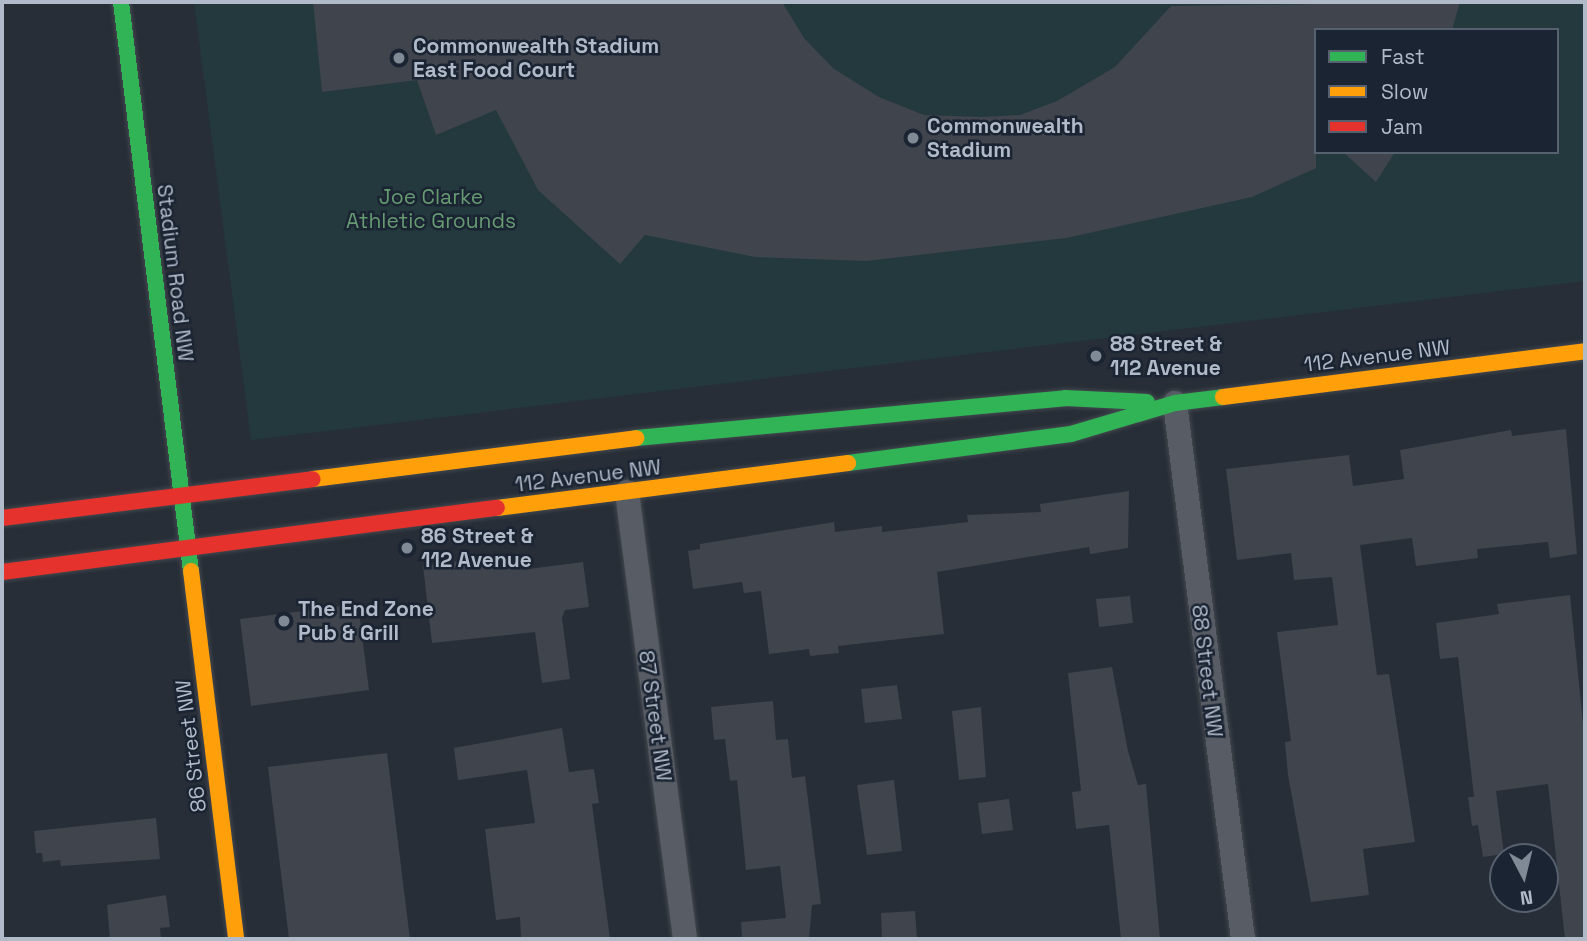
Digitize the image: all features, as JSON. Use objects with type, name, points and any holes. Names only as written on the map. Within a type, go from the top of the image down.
[{"type":"main road","name":"Stadium Road NW","points":[[121,2],[188,548]]},
{"type":"main road","name":"112 Avenue NW","points":[[2,572],[1070,434],[1175,403],[1585,351]]},
{"type":"main road","name":"112 Avenue NW","points":[[2,518],[651,436],[1065,398],[1175,403]]},
{"type":"main road","name":"86 Street NW","points":[[188,548],[236,939]]},
{"type":"street","name":"88 Street NW","points":[[1175,403],[1243,939]]},
{"type":"street","name":"87 Street NW","points":[[627,492],[685,939]]},
{"type":"green space","name":"Joe Clarke Athletic Grounds","points":[[194,2],[1585,2],[1585,281],[251,440]]},
{"type":"building","name":"Commonwealth Stadium","points":[[313,2],[782,2],[804,38],[834,69],[879,97],[924,115],[983,117],[1020,115],[1057,101],[1115,67],[1171,6],[1460,2],[1453,28],[1314,28],[1316,168],[1252,197],[1066,238],[866,261],[755,257],[645,235],[620,264],[538,190],[496,110],[436,135],[417,80],[322,92]]},
{"type":"building","points":[[1345,154],[1394,154],[1376,182]]},
{"type":"building","points":[[1566,429],[1577,554],[1550,558],[1548,542],[1477,549],[1478,558],[1416,566],[1412,538],[1360,545],[1377,675],[1389,674],[1415,842],[1363,849],[1369,895],[1311,902],[1288,775],[1285,742],[1291,741],[1277,632],[1338,625],[1332,577],[1294,580],[1291,553],[1237,560],[1226,469],[1349,455],[1353,486],[1404,479],[1400,450],[1511,430],[1512,436]]},
{"type":"building","points":[[1129,491],[1128,548],[1090,554],[1089,547],[937,572],[944,634],[838,646],[839,653],[810,656],[809,649],[769,654],[761,591],[744,593],[742,582],[693,589],[688,551],[700,549],[700,544],[834,522],[835,532],[882,526],[882,532],[968,522],[967,515],[1041,512],[1040,504]]},
{"type":"building","points":[[519,553],[521,570],[583,562],[589,607],[565,610],[562,618],[570,679],[542,683],[535,632],[432,643],[423,566]]},
{"type":"building","points":[[1570,595],[1585,743],[1585,939],[1565,939],[1559,884],[1559,843],[1554,843],[1548,784],[1496,791],[1503,843],[1489,843],[1489,856],[1483,857],[1478,825],[1472,826],[1468,797],[1474,797],[1458,657],[1440,659],[1436,623],[1499,614],[1497,604]]},
{"type":"building","points":[[1130,596],[1133,623],[1099,627],[1096,599]]},
{"type":"building","points":[[358,604],[369,690],[251,706],[240,619]]},
{"type":"building","points":[[1112,667],[1128,751],[1138,785],[1146,784],[1160,939],[1121,939],[1109,825],[1076,829],[1072,792],[1081,791],[1068,673]]},
{"type":"building","points":[[897,685],[902,719],[865,723],[861,689]]},
{"type":"building","points":[[773,701],[776,740],[788,739],[792,778],[805,776],[821,904],[812,905],[809,939],[742,939],[741,922],[786,918],[780,866],[746,870],[737,780],[730,781],[725,739],[714,740],[711,707]]},
{"type":"building","points":[[981,707],[986,777],[959,780],[952,711]]},
{"type":"building","points":[[562,728],[569,772],[594,769],[599,803],[592,804],[610,939],[521,939],[520,917],[496,920],[485,829],[535,823],[527,770],[458,780],[454,748]]},
{"type":"building","points":[[387,753],[410,939],[289,939],[268,767]]},
{"type":"building","points":[[894,780],[902,851],[867,855],[857,785]]},
{"type":"building","points":[[1009,799],[1013,830],[982,834],[978,803]]},
{"type":"building","points":[[156,818],[160,859],[61,866],[60,860],[43,862],[42,853],[36,853],[34,831]]},
{"type":"building","points":[[166,895],[170,927],[160,928],[161,939],[110,939],[107,905]]},
{"type":"building","points":[[915,911],[917,938],[882,939],[881,913]]},
{"type":"traffic: fast","points":[[121,2],[191,571]]},
{"type":"traffic: fast","points":[[848,463],[1071,434],[1175,403],[1223,397]]},
{"type":"traffic: fast","points":[[636,438],[1065,398],[1147,402]]},
{"type":"traffic: slow","points":[[1223,397],[1585,351]]},
{"type":"traffic: slow","points":[[313,479],[636,438]]},
{"type":"traffic: slow","points":[[497,508],[848,463]]},
{"type":"traffic: slow","points":[[191,571],[236,939]]},
{"type":"traffic: jam","points":[[2,518],[313,479]]},
{"type":"traffic: jam","points":[[2,572],[497,508]]},
{"type":"place","name":"Commonwealth Stadium East Food Court","points":[[399,58]]},
{"type":"place","name":"Commonwealth Stadium","points":[[913,138]]},
{"type":"place","name":"88 Street & 112 Avenue","points":[[1096,356]]},
{"type":"place","name":"86 Street & 112 Avenue","points":[[407,548]]},
{"type":"place","name":"The End Zone Pub & Grill","points":[[284,621]]}]
